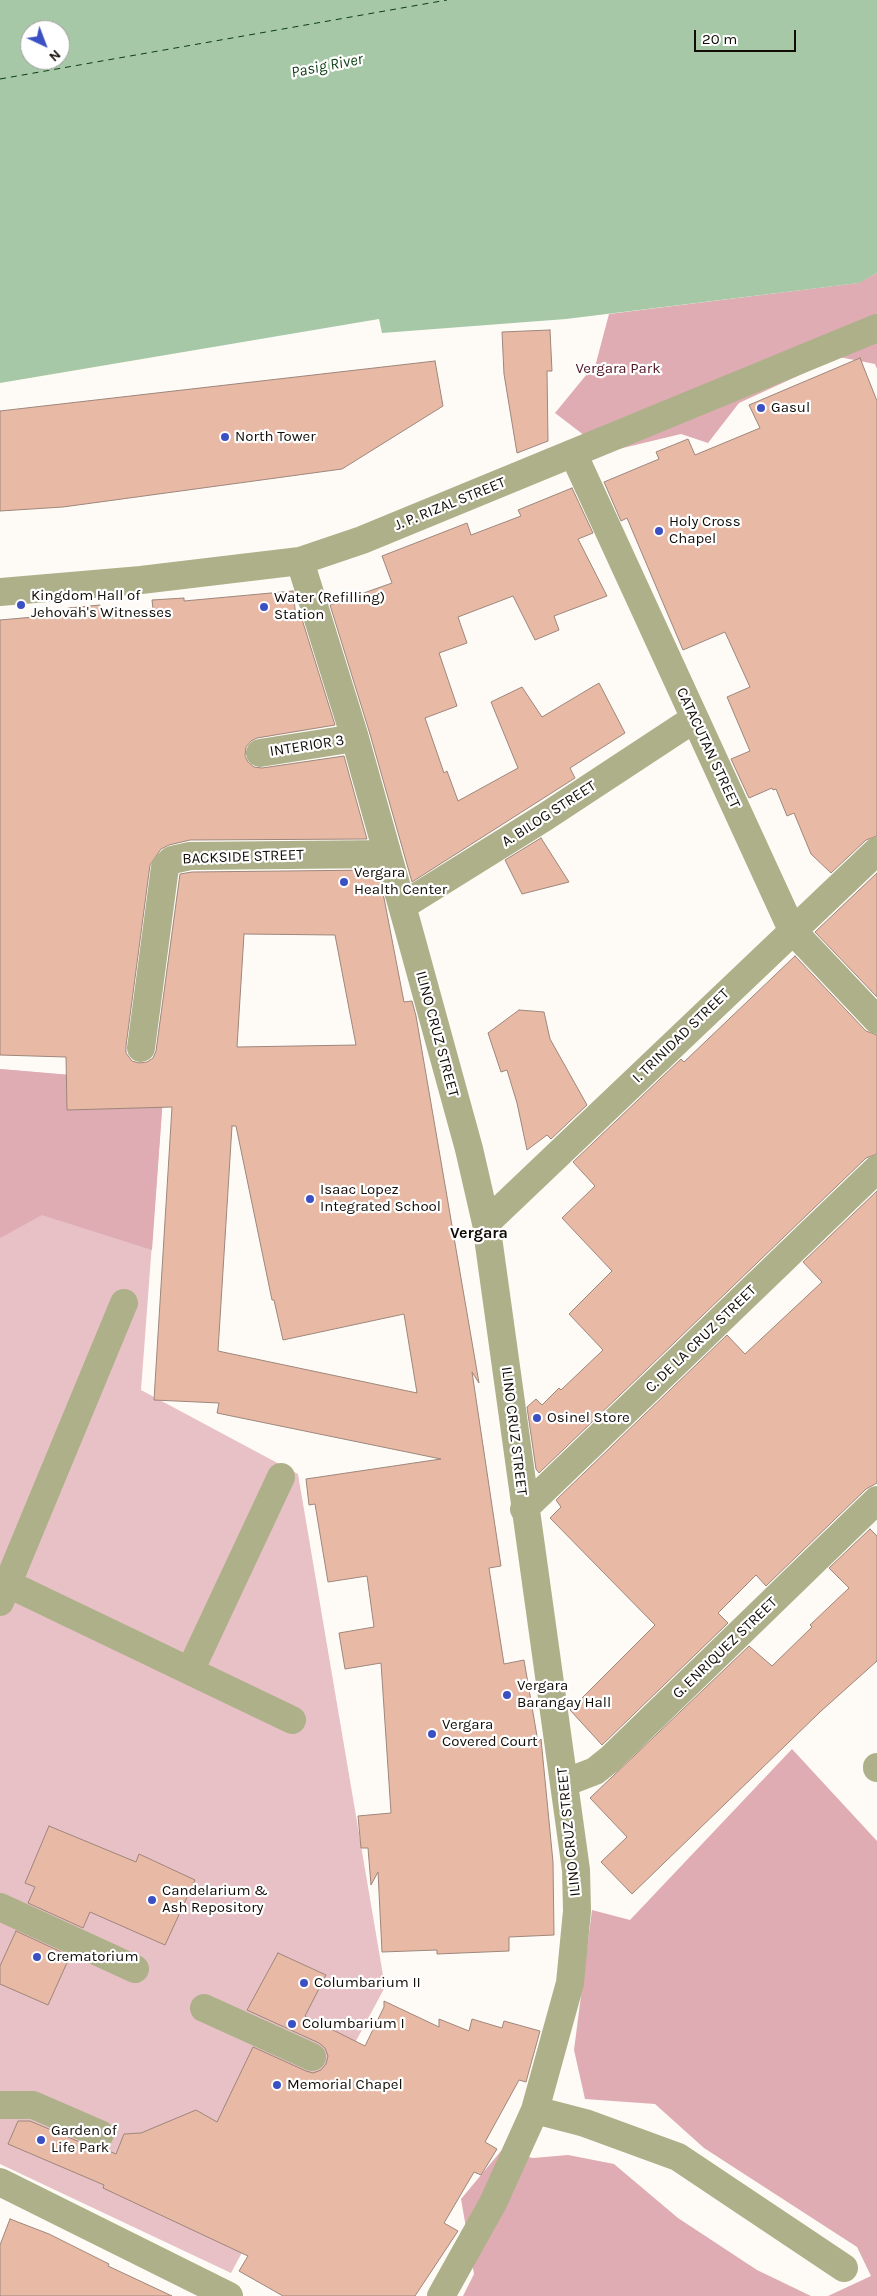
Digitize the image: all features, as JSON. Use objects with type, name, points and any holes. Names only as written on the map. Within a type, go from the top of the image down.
[{"type":"street","name":"J. P. RIZAL STREET","points":[[0,592],[141,580],[300,561],[362,540],[877,328]]},
{"type":"street","name":"CATACUTAN STREET","points":[[573,453],[792,930],[877,1020]]},
{"type":"street","name":"ILINO CRUZ STREET","points":[[300,561],[355,738],[468,1148],[486,1223],[524,1509],[576,1870],[577,1911],[570,1983],[535,2110],[493,2203],[441,2296]]},
{"type":"street","name":"A. BILOG STREET","points":[[402,906],[545,818],[694,719]]},
{"type":"street","name":"INTERIOR 3","points":[[260,753],[355,738]]},
{"type":"street","name":"I. TRINIDAD STREET","points":[[486,1223],[877,851]]},
{"type":"street","name":"BACKSIDE STREET","points":[[141,1048],[165,867],[172,860],[190,856],[386,854]]},
{"type":"street","name":"C. DE LA CRUZ STREET","points":[[524,1509],[877,1168]]},
{"type":"street","points":[[124,1304],[3,1588],[292,1720]]},
{"type":"street","points":[[190,1672],[280,1477]]},
{"type":"street","name":"G. ENRIQUEZ STREET","points":[[564,1783],[595,1771],[610,1759],[875,1505]]},
{"type":"street","points":[[0,1907],[135,1969]]},
{"type":"street","points":[[204,2008],[312,2057]]},
{"type":"street","points":[[0,2105],[33,2105],[100,2134]]},
{"type":"street","points":[[535,2110],[585,2123],[678,2157],[844,2268]]},
{"type":"street","points":[[0,2182],[229,2296]]},
{"type":"shaded area","points":[[0,1069],[164,1083],[141,1390],[298,1474],[385,1987],[231,2273],[0,2164]]},
{"type":"green space","name":"Vergara Park","points":[[877,273],[877,369],[875,364],[839,357],[739,403],[708,443],[681,434],[606,452],[555,413],[596,363],[609,314],[858,283]]},
{"type":"green space","points":[[0,1069],[164,1083],[152,1250],[42,1215],[0,1238]]},
{"type":"green space","points":[[792,1749],[877,1841],[877,2296],[828,2296],[871,2276],[857,2247],[704,2148],[655,2104],[585,2099],[574,2050],[592,1910],[630,1920]]},
{"type":"green space","points":[[501,2151],[533,2158],[568,2155],[614,2164],[678,2218],[757,2270],[811,2296],[463,2296],[474,2274],[461,2199]]},
{"type":"water","name":"Pasig River","points":[[0,0],[877,0],[877,273],[859,283],[566,319],[382,333],[379,319],[0,383]]},
{"type":"building","points":[[550,330],[552,371],[547,371],[548,441],[517,453],[504,374],[502,332]]},
{"type":"building","points":[[860,358],[877,401],[877,836],[866,840],[831,873],[811,854],[794,813],[787,816],[776,789],[773,790],[772,788],[749,798],[731,759],[750,751],[727,697],[750,687],[725,632],[683,650],[627,518],[621,521],[604,482],[659,459],[656,452],[688,439],[695,455],[760,428],[749,405]]},
{"type":"building","name":"North Tower","points":[[435,361],[443,406],[342,469],[63,507],[0,511],[0,411]]},
{"type":"building","points":[[572,488],[593,533],[578,539],[607,596],[554,616],[559,630],[535,640],[513,596],[458,617],[467,643],[439,653],[457,706],[425,718],[444,773],[447,771],[458,801],[518,768],[491,702],[522,687],[542,717],[599,683],[625,733],[570,768],[575,778],[412,882],[370,734],[330,605],[392,583],[382,556],[467,523],[471,535],[521,516],[518,510]]},
{"type":"building","points":[[293,591],[296,617],[301,616],[335,725],[257,738],[246,747],[245,756],[254,767],[262,768],[344,756],[367,839],[190,840],[161,849],[150,865],[126,1053],[132,1061],[139,1063],[147,1062],[153,1058],[156,1051],[180,874],[192,872],[376,870],[384,898],[404,1002],[412,1001],[416,1016],[479,1383],[472,1372],[501,1566],[489,1568],[504,1664],[524,1660],[538,1742],[541,1739],[553,1862],[554,1935],[509,1937],[509,1951],[437,1954],[437,1950],[382,1952],[378,1872],[371,1885],[368,1848],[361,1848],[358,1816],[391,1813],[381,1663],[345,1669],[339,1633],[374,1627],[367,1576],[328,1582],[315,1504],[309,1505],[306,1479],[441,1459],[217,1413],[219,1403],[154,1400],[172,1107],[67,1110],[66,1057],[0,1055],[0,620],[68,614],[68,608],[100,605],[101,613],[153,609],[152,600],[184,598],[184,601]],"holes":[[[244,934],[335,935],[356,1045],[237,1047]],[[232,1126],[236,1126],[272,1300],[274,1300],[283,1340],[404,1314],[417,1393],[218,1351]]]},
{"type":"building","points":[[541,838],[569,882],[522,894],[505,860]]},
{"type":"building","points":[[877,873],[877,997],[815,932]]},
{"type":"building","points":[[795,956],[866,1031],[877,1035],[877,1154],[866,1158],[539,1473],[536,1469],[527,1407],[536,1399],[542,1405],[559,1388],[561,1390],[603,1350],[569,1314],[612,1271],[562,1218],[595,1186],[573,1162],[681,1059],[684,1062]]},
{"type":"building","points":[[519,1010],[544,1012],[550,1039],[587,1105],[551,1139],[547,1135],[527,1150],[517,1103],[507,1070],[501,1072],[488,1033]]},
{"type":"building","points":[[877,1191],[877,1483],[866,1489],[766,1586],[756,1575],[718,1613],[728,1623],[602,1745],[570,1710],[655,1625],[550,1518],[561,1507],[556,1500],[727,1335],[745,1354],[822,1282],[803,1262]]},
{"type":"building","points":[[870,1529],[877,1536],[877,1661],[820,1712],[632,1894],[601,1862],[627,1837],[590,1798],[749,1646],[772,1666],[812,1627],[810,1625],[849,1588],[829,1568]]},
{"type":"building","points":[[49,1826],[136,1862],[139,1854],[195,1880],[165,1945],[90,1912],[83,1928],[28,1903],[35,1887],[25,1883]]},
{"type":"building","name":"Crematorium","points":[[16,1931],[70,1956],[48,2005],[0,1984],[0,1966]]},
{"type":"building","points":[[278,1953],[326,1975],[305,2016],[365,2046],[384,2007],[384,2001],[439,2027],[439,2019],[469,2031],[472,2019],[502,2028],[504,2021],[540,2031],[526,2082],[519,2080],[485,2142],[497,2149],[481,2175],[474,2172],[444,2223],[458,2231],[415,2296],[283,2296],[239,2271],[248,2256],[103,2188],[104,2185],[8,2144],[18,2121],[30,2121],[94,2148],[104,2149],[116,2154],[124,2134],[141,2133],[196,2110],[217,2122],[253,2047],[306,2071],[313,2073],[321,2070],[326,2064],[328,2056],[325,2048],[319,2043],[247,2010]]},
{"type":"building","points":[[10,2219],[49,2234],[109,2264],[108,2266],[172,2296],[0,2296],[0,2245]]},
{"type":"ferry route","points":[[0,79],[447,0]]},
{"type":"place","name":"Gasul","points":[[761,408]]},
{"type":"place","name":"North Tower","points":[[225,437]]},
{"type":"place","name":"Holy Cross Chapel","points":[[659,531]]},
{"type":"place","name":"Kingdom Hall of Jehovah's Witnesses","points":[[21,605]]},
{"type":"place","name":"Water (Refilling) Station","points":[[264,607]]},
{"type":"place","name":"Vergara Health Center","points":[[344,882]]},
{"type":"place","name":"Isaac Lopez Integrated School","points":[[310,1199]]},
{"type":"place","name":"Osinel Store","points":[[537,1418]]},
{"type":"place","name":"Vergara Barangay Hall","points":[[507,1695]]},
{"type":"place","name":"Vergara Covered Court","points":[[432,1734]]},
{"type":"place","name":"Candelarium & Ash Repository","points":[[152,1900]]},
{"type":"place","name":"Crematorium","points":[[37,1957]]},
{"type":"place","name":"Columbarium II","points":[[304,1983]]},
{"type":"place","name":"Columbarium I","points":[[292,2024]]},
{"type":"place","name":"Memorial Chapel","points":[[277,2085]]},
{"type":"place","name":"Garden of Life Park","points":[[41,2140]]},
{"type":"district","name":"Vergara","points":[[479,1233]]}]
